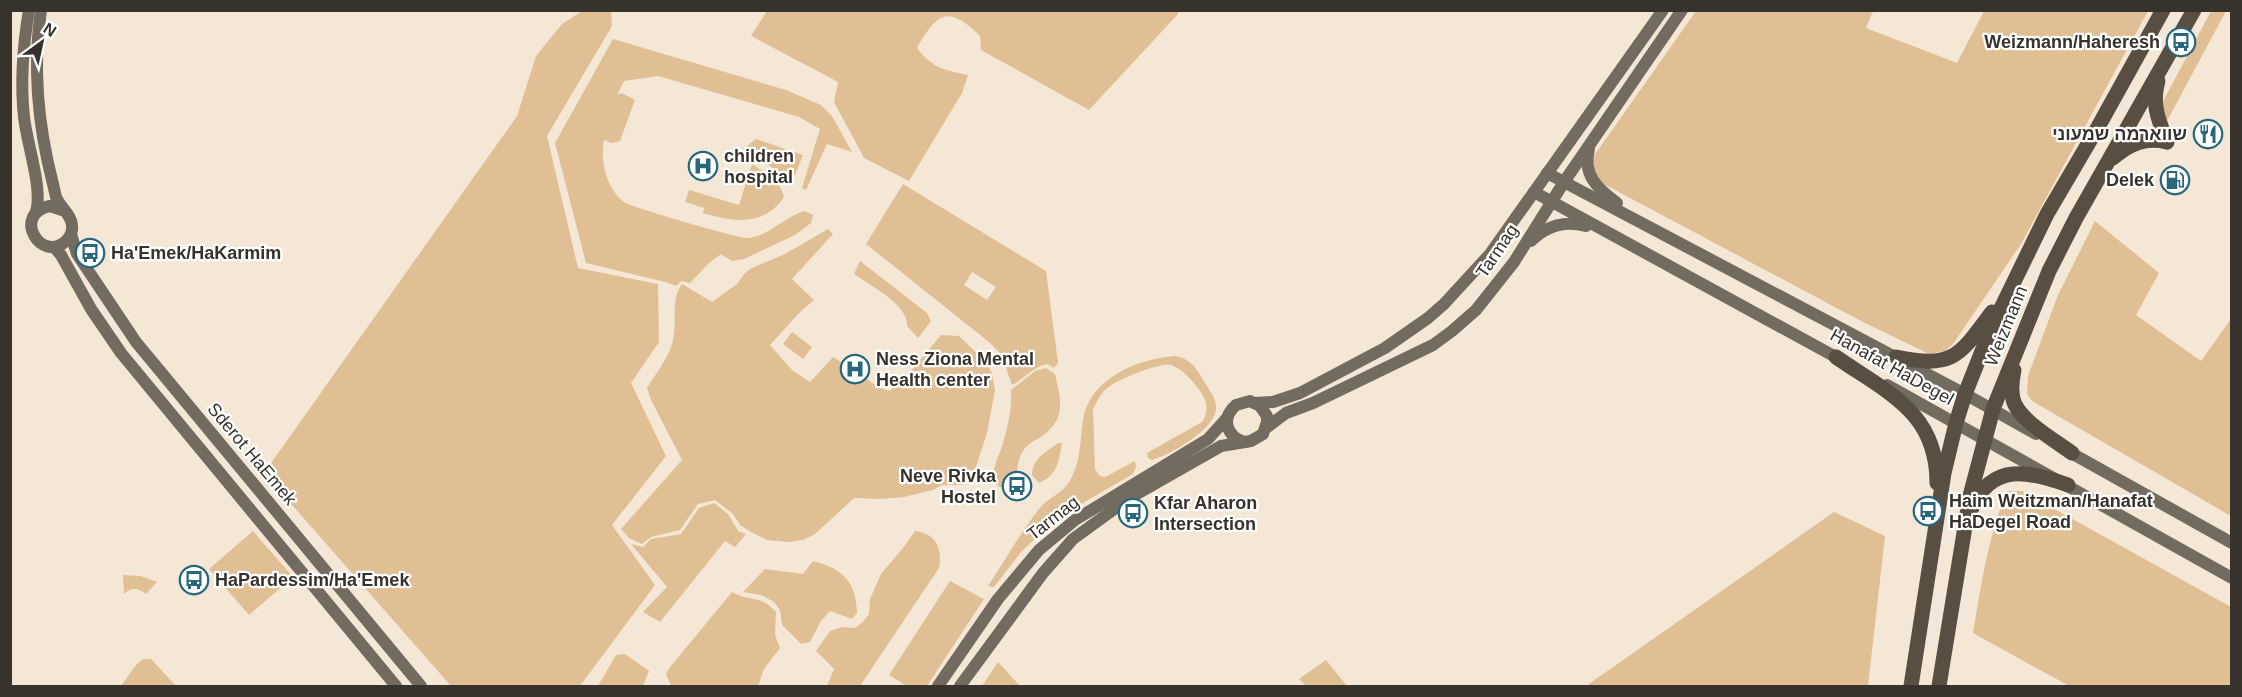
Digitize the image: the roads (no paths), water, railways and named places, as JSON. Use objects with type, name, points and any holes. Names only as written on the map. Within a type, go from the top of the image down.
[{"type":"main road","name":"Weizmann","points":[[1911,687],[1944,473],[1965,394],[1990,331],[2047,214],[2163,10]]},
{"type":"main road","name":"Weizmann","points":[[1939,687],[1965,522],[1993,409],[2049,271],[2194,10]]},
{"type":"main road","points":[[2107,164],[2127,147],[2137,142],[2154,139],[2167,142],[2159,122],[2155,100],[2164,64]]},
{"type":"main road","points":[[1896,357],[1930,363],[1950,358],[1968,344],[2010,288]]},
{"type":"main road","points":[[2020,342],[2012,380],[2013,400],[2021,414],[2072,453]]},
{"type":"main road","points":[[1836,357],[1905,405],[1924,427],[1934,453],[1937,469],[1936,522]]},
{"type":"main road","points":[[1965,522],[1983,490],[1999,478],[2028,473],[2068,485]]},
{"type":"street","points":[[29,10],[22,77],[27,136],[39,194],[31,224],[34,237],[41,244],[54,247],[62,244],[71,234],[72,222],[56,197],[38,110],[36,57],[41,10]]},
{"type":"street","name":"Tarmag","points":[[1254,403],[1280,401],[1300,393],[1385,348],[1428,318],[1458,291],[1490,254],[1663,10]]},
{"type":"street","name":"Tarmag","points":[[1266,428],[1295,408],[1313,403],[1433,345],[1476,310],[1519,253],[1564,182],[1682,10]]},
{"type":"street","points":[[1590,145],[1587,167],[1592,181],[1610,198],[1652,228]]},
{"type":"street","name":"Hanafat HaDegel","points":[[1547,173],[1993,409],[2232,543]]},
{"type":"street","name":"Hanafat HaDegel","points":[[1534,192],[1956,423],[2232,578]]},
{"type":"street","points":[[36,212],[50,206],[65,211]]},
{"type":"street","points":[[1519,253],[1536,236],[1554,226],[1574,223],[1600,229]]},
{"type":"street","name":"Sderot HaEmek","points":[[71,234],[77,254],[136,342],[421,687]]},
{"type":"street","name":"Sderot HaEmek","points":[[54,247],[61,255],[91,309],[121,353],[396,687]]},
{"type":"street","points":[[1245,401],[1254,403],[1264,410],[1266,428],[1258,439],[1244,442],[1233,436],[1227,424],[1227,418],[1236,405],[1245,401]]},
{"type":"street","name":"Tarmag","points":[[938,687],[998,599],[1039,550],[1075,520],[1208,439],[1227,418]]},
{"type":"street","name":"Tarmag","points":[[960,687],[1042,573],[1073,539],[1128,500],[1221,446],[1244,442]]},
{"type":"place","name":"Weizmann/Haheresh","points":[[2181,42]]},
{"type":"place","name":"שווארמה שמעוני","points":[[2208,134]]},
{"type":"place","name":"children hospital","points":[[703,166]]},
{"type":"place","name":"Delek","points":[[2175,180]]},
{"type":"place","name":"Ha'Emek/HaKarmim","points":[[90,253]]},
{"type":"place","name":"Ness Ziona Mental Health center","points":[[855,369]]},
{"type":"place","name":"Neve Rivka Hostel","points":[[1017,486]]},
{"type":"place","name":"Haim Weitzman/Hanafat HaDegel Road","points":[[1928,511]]},
{"type":"place","name":"Kfar Aharon Intersection","points":[[1133,513]]},
{"type":"place","name":"HaPardessim/Ha'Emek","points":[[194,580]]}]
